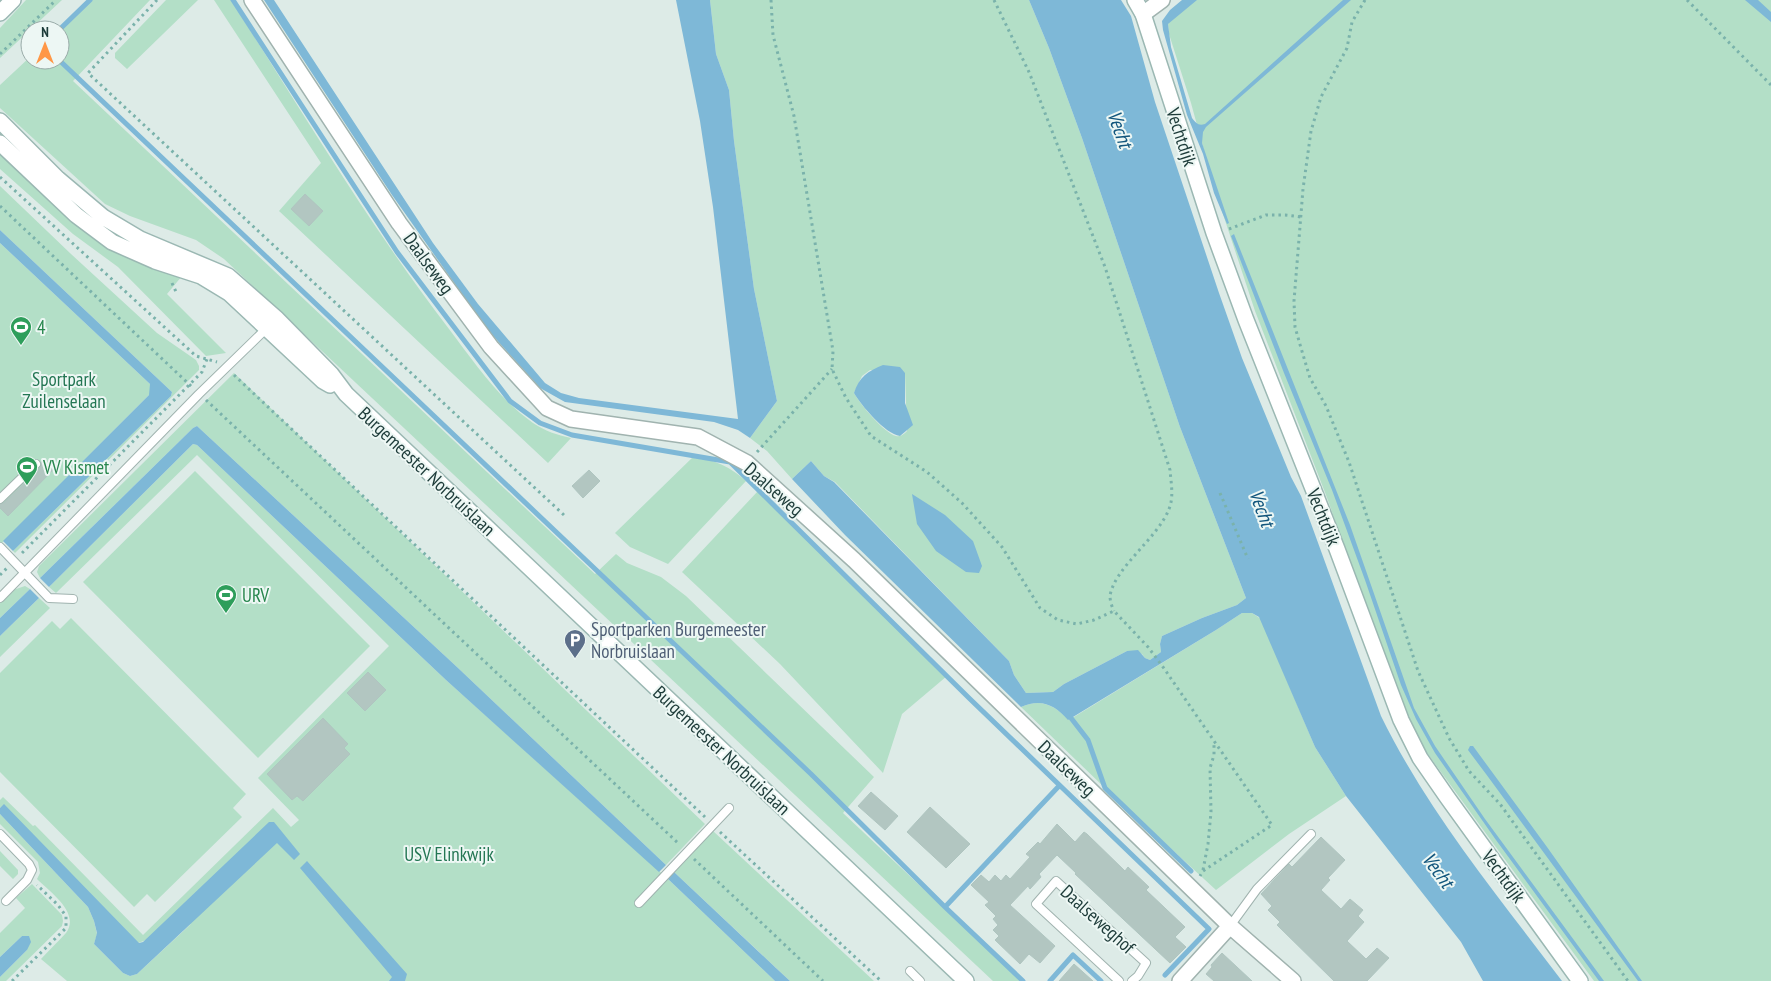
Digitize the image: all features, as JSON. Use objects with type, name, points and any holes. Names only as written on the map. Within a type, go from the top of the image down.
[{"type":"street","points":[[0,13],[13,0]]},
{"type":"street","name":"Daalseweg","points":[[252,0],[399,223],[491,347],[547,408],[571,419],[698,437],[747,463],[854,560],[1192,890],[1293,981]]},
{"type":"street","name":"Vechtdijk","points":[[1135,0],[1143,14],[1214,233],[1246,320],[1337,549],[1401,720],[1420,758],[1446,797],[1580,981]]},
{"type":"street","points":[[1143,14],[1162,0]]},
{"type":"street","name":"Burgemeester Norbruislaan","points":[[0,121],[58,179],[103,216],[140,239],[228,276],[272,324]]},
{"type":"street","name":"Burgemeester Norbruislaan","points":[[0,143],[76,215],[112,242],[155,261],[201,276],[229,293],[272,324],[331,374],[346,394],[966,981]]},
{"type":"street","points":[[1180,981],[1230,926]]},
{"type":"lane","points":[[0,598],[199,394],[272,324]]},
{"type":"lane","points":[[0,499],[36,464]]},
{"type":"lane","points":[[0,548],[49,598],[73,599]]},
{"type":"lane","points":[[638,903],[729,808]]},
{"type":"lane","points":[[0,834],[29,864],[32,870],[27,880],[6,901]]},
{"type":"lane","points":[[1230,926],[1257,889],[1311,834]]},
{"type":"lane","name":"Daalseweghof","points":[[1119,981],[1036,904],[1056,881],[1146,963],[1138,979]]},
{"type":"lane","points":[[910,971],[920,981]]},
{"type":"path","points":[[0,54],[56,0]]},
{"type":"path","points":[[157,0],[88,73],[564,515]]},
{"type":"path","points":[[771,0],[773,36],[794,116],[833,350],[832,369],[846,398],[871,436],[927,472],[962,503],[1002,547],[1040,608],[1058,620],[1077,624],[1094,620],[1114,611]]},
{"type":"path","points":[[994,0],[1029,72],[1105,267],[1170,470],[1172,493],[1169,509],[1158,529],[1116,580],[1110,598],[1114,611],[1148,647],[1163,667],[1272,825],[1203,871]]},
{"type":"path","points":[[1365,0],[1352,22],[1347,48],[1321,97],[1311,130],[1300,217],[1294,301],[1296,327],[1301,348],[1310,378],[1326,406],[1349,462],[1418,671],[1449,738],[1469,771],[1500,804],[1628,981]]},
{"type":"path","points":[[1687,0],[1771,85]]},
{"type":"path","points":[[0,177],[196,356],[217,361],[227,368],[878,980]]},
{"type":"path","points":[[0,206],[823,981]]},
{"type":"path","points":[[1214,233],[1266,215],[1300,217]]},
{"type":"path","points":[[0,575],[202,372],[207,359]]},
{"type":"path","points":[[747,463],[832,369]]},
{"type":"path","points":[[1220,493],[1248,559]]},
{"type":"path","points":[[1192,890],[1203,871],[1208,844],[1211,812],[1210,768],[1214,755],[1214,743]]},
{"type":"path","points":[[12,981],[66,928],[66,916],[58,905],[34,882]]},
{"type":"green space","points":[[26,0],[62,0],[41,20],[20,20],[20,39],[0,58],[0,28]]},
{"type":"green space","points":[[90,0],[150,0],[73,81],[595,574],[616,554],[627,563],[661,577],[686,596],[874,777],[843,813],[1021,981],[993,981],[224,259],[196,240],[130,216],[105,204],[0,108],[0,85],[20,66],[20,70],[70,70],[69,20]]},
{"type":"green space","points":[[166,0],[198,0],[127,69],[115,58],[115,53]]},
{"type":"green space","points":[[214,0],[231,0],[391,249],[488,379],[509,403],[533,423],[561,436],[571,438],[548,463],[279,211],[321,163]]},
{"type":"green space","points":[[710,0],[1029,0],[1082,138],[1180,427],[1246,598],[1237,605],[1162,636],[1161,652],[1150,660],[1142,654],[1127,651],[1064,684],[1053,692],[1026,693],[1014,675],[1009,661],[835,482],[824,476],[811,461],[792,479],[767,451],[750,438],[777,401],[754,289],[729,90],[716,54]],"holes":[[[870,370],[905,373],[907,431],[901,436],[896,436],[879,424],[854,393],[862,376]]]},
{"type":"green space","points":[[1183,0],[1771,0],[1771,981],[1594,981],[1419,742],[1404,713],[1326,495],[1255,311],[1214,187],[1191,103],[1169,34],[1168,24]]},
{"type":"green space","points":[[0,149],[49,195],[182,276],[167,294],[226,353],[206,356],[118,267],[73,234],[0,169]]},
{"type":"green space","points":[[0,186],[157,333],[196,360],[199,366],[199,370],[15,553],[13,551],[171,396],[172,392],[0,230]]},
{"type":"green space","name":"Sportpark Zuilenselaan","points":[[0,243],[150,384],[150,394],[0,545]]},
{"type":"green space","points":[[234,373],[705,824],[666,865],[457,667],[197,426],[40,578],[37,572],[39,566]]},
{"type":"green space","name":"USV Elinkwijk","points":[[193,444],[197,445],[446,680],[668,879],[775,981],[67,981],[41,959],[66,933],[70,925],[67,910],[37,879],[40,873],[38,862],[0,824],[0,814],[88,907],[97,934],[94,944],[123,973],[130,976],[137,974],[191,924],[138,943],[4,805],[0,808],[0,800],[3,797],[33,826],[35,825],[143,935],[273,808],[291,827],[299,820],[258,778],[389,646],[197,455],[56,593],[49,587]]},
{"type":"green space","points":[[694,456],[722,465],[734,471],[746,481],[668,564],[630,547],[615,533]]},
{"type":"green space","name":"URV","points":[[195,471],[370,646],[258,758],[83,582]]},
{"type":"green space","points":[[758,491],[947,676],[902,714],[883,773],[780,664],[682,572]]},
{"type":"green space","points":[[25,586],[30,589],[0,618],[0,603],[13,590]]},
{"type":"green space","points":[[39,598],[50,608],[0,657],[0,636]]},
{"type":"green space","points":[[1242,613],[1252,613],[1261,619],[1315,747],[1346,796],[1289,834],[1216,890],[1105,788],[1021,707],[1035,703],[1047,704],[1058,710],[1069,720]]},
{"type":"green space","points":[[71,618],[246,794],[233,808],[242,817],[155,902],[147,894],[134,907],[0,772],[0,673],[52,621],[60,629]]},
{"type":"green space","points":[[713,831],[874,981],[790,981],[674,872]]},
{"type":"green space","points":[[0,851],[18,870],[18,874],[13,879],[0,866]]},
{"type":"green space","points":[[32,884],[62,915],[62,926],[6,981],[0,981],[0,977],[27,950],[22,936],[0,957],[0,933],[25,908],[16,898]]},
{"type":"water","points":[[264,0],[274,0],[433,243],[478,304],[545,383],[561,393],[579,398],[738,419],[713,207],[700,121],[676,0],[710,0],[716,54],[729,90],[754,289],[777,401],[750,438],[738,430],[714,422],[565,402],[540,388],[486,328],[392,195]]},
{"type":"water","name":"Vecht","points":[[1029,0],[1121,0],[1131,16],[1155,102],[1242,358],[1291,477],[1301,496],[1381,716],[1420,786],[1442,820],[1562,981],[1483,981],[1461,942],[1346,796],[1315,747],[1259,617],[1252,613],[1242,613],[1068,720],[1058,710],[1047,704],[1035,703],[1021,707],[845,535],[792,479],[811,461],[824,476],[834,482],[1009,661],[1014,675],[1026,693],[1053,692],[1064,684],[1127,651],[1138,650],[1145,658],[1150,660],[1161,652],[1162,636],[1237,605],[1246,598],[1180,427],[1082,138]]},
{"type":"water","points":[[1182,0],[1197,0],[1168,24],[1171,47],[1192,118],[1201,125],[1205,124],[1343,0],[1351,0],[1206,127],[1203,132],[1202,143],[1229,223],[1227,224],[1214,193],[1203,154],[1187,115],[1163,30],[1162,21],[1170,10]]},
{"type":"water","points":[[1745,0],[1758,0],[1771,12],[1771,22]]},
{"type":"water","points":[[0,230],[172,392],[171,396],[13,551],[3,541],[149,395],[150,384],[0,243]]},
{"type":"water","points":[[1234,234],[1350,525],[1414,708],[1435,746],[1485,819],[1604,981],[1599,981],[1496,840],[1435,753],[1416,719],[1401,685],[1332,490],[1231,236]]},
{"type":"water","points":[[883,365],[900,367],[905,373],[905,403],[913,425],[900,436],[881,425],[854,393],[865,375]]},
{"type":"water","points":[[197,426],[457,667],[666,865],[659,872],[446,680],[197,445],[193,444],[49,587],[40,578]]},
{"type":"water","points":[[912,494],[945,515],[973,541],[982,566],[979,573],[966,572],[936,551],[917,524]]},
{"type":"water","points":[[30,589],[39,598],[0,636],[0,618]]},
{"type":"water","points":[[1470,746],[1473,746],[1547,847],[1642,981],[1638,981],[1468,750]]},
{"type":"water","points":[[4,804],[139,943],[143,942],[269,822],[274,822],[300,854],[294,860],[277,843],[137,974],[130,976],[123,973],[94,944],[97,933],[88,907],[0,814],[0,808]]},
{"type":"water","points":[[307,861],[407,974],[405,981],[389,981],[392,977],[300,868]]},
{"type":"water","points":[[674,872],[790,981],[775,981],[668,879]]},
{"type":"water","points":[[22,936],[29,936],[31,942],[27,950],[0,977],[0,957]]},
{"type":"building","points":[[305,194],[323,211],[309,226],[291,209]]},
{"type":"building","name":"VV Kismet","points":[[42,459],[53,470],[8,516],[0,508],[0,504],[4,503],[40,468]]},
{"type":"building","points":[[589,470],[600,481],[583,498],[572,486]]},
{"type":"building","points":[[368,672],[386,690],[365,711],[347,693]]},
{"type":"building","points":[[323,718],[348,744],[344,748],[350,754],[303,801],[297,796],[292,800],[267,774]]},
{"type":"building","points":[[871,792],[898,816],[885,830],[858,806]]},
{"type":"building","points":[[930,807],[970,844],[946,868],[907,832]]},
{"type":"building","points":[[1057,824],[1075,842],[1084,832],[1087,834],[1125,871],[1128,867],[1149,887],[1146,890],[1185,927],[1175,937],[1186,947],[1170,963],[1057,855],[1039,874],[1041,877],[1030,889],[1028,886],[1010,905],[1055,946],[1040,963],[1029,954],[1020,964],[995,940],[999,936],[993,930],[998,925],[993,919],[996,916],[985,905],[989,902],[971,885],[981,875],[989,882],[995,875],[1001,881],[1006,875],[1010,879],[1030,857],[1026,854],[1038,842],[1040,844]]},
{"type":"building","points":[[1321,837],[1345,860],[1328,878],[1330,880],[1321,890],[1341,909],[1350,899],[1363,910],[1358,916],[1364,922],[1347,941],[1366,959],[1377,948],[1389,958],[1367,981],[1334,981],[1277,925],[1280,922],[1268,910],[1272,906],[1261,894],[1289,864],[1292,867]]},
{"type":"building","points":[[1222,953],[1252,981],[1214,981],[1206,974]]},
{"type":"building","points":[[1074,964],[1093,981],[1059,981]]},
{"type":"waterway","points":[[69,20],[90,0]]},
{"type":"waterway","points":[[233,0],[397,252],[510,401],[540,423],[572,435],[730,462],[970,699],[1209,929],[1165,975]]},
{"type":"waterway","points":[[70,70],[811,774],[945,907],[1023,981]]},
{"type":"waterway","points":[[1071,718],[1088,740],[1105,788],[1191,871]]},
{"type":"waterway","points":[[945,907],[1059,786]]},
{"type":"waterway","points":[[1050,981],[1073,955],[1101,981]]},
{"type":"place","name":"4","points":[[21,346]]},
{"type":"place","name":"VV Kismet","points":[[27,486]]},
{"type":"place","name":"URV","points":[[226,614]]},
{"type":"place","name":"Sportparken Burgemeester Norbruislaan","points":[[575,659]]}]
